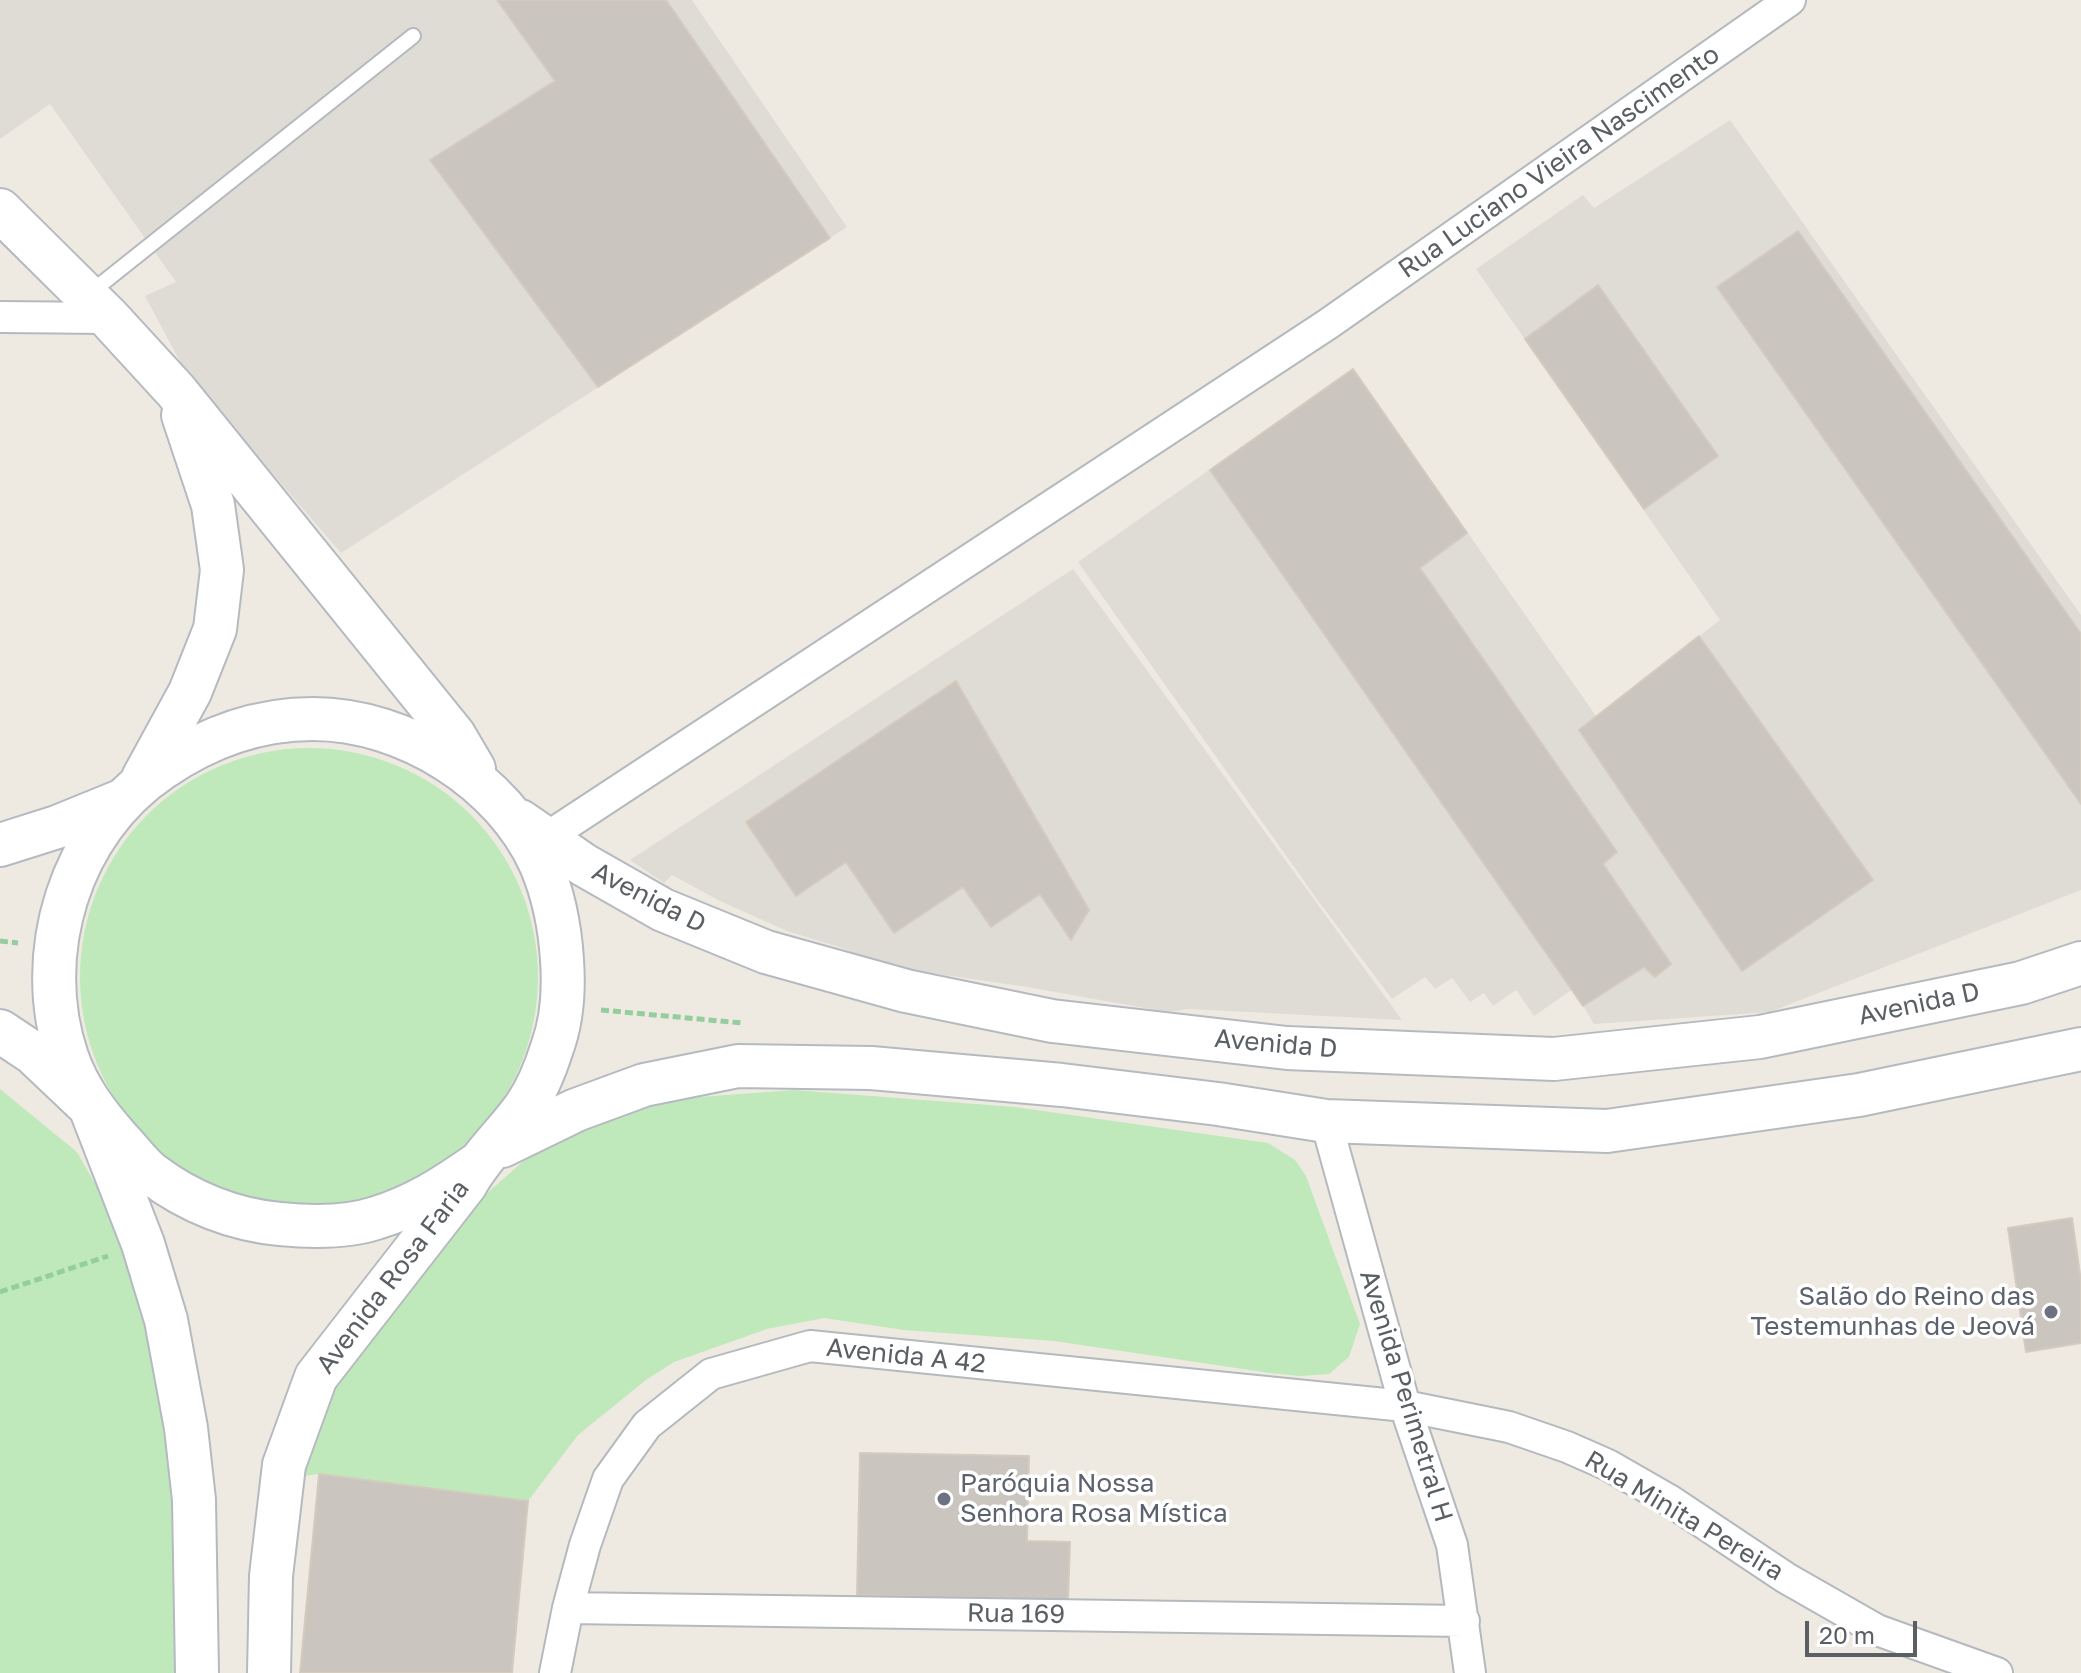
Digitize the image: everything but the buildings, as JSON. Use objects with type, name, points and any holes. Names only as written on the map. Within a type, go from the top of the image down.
[{"type":"street","name":"Rua Luciano Vieira Nascimento","points":[[546,838],[1328,324],[1790,0]]},
{"type":"street","points":[[0,210],[98,307],[176,391],[454,735],[540,863],[560,922],[564,984],[553,1046],[528,1103],[483,1158]]},
{"type":"street","points":[[0,317],[98,307]]},
{"type":"street","points":[[176,391],[213,505],[222,570],[215,629],[190,692],[131,791],[89,844],[66,894],[54,948],[55,1003],[67,1057],[90,1107],[143,1244],[166,1320],[186,1428],[194,1500],[197,1673]]},
{"type":"street","name":"Avenida D","points":[[131,791],[193,747],[252,725],[314,719],[377,727],[435,751],[584,865],[663,910],[766,952],[878,984],[1052,1021],[1287,1048],[1554,1059],[1760,1037],[2021,983],[2081,963]]},
{"type":"street","points":[[0,845],[57,827],[131,791]]},
{"type":"street","points":[[0,1031],[33,1053],[90,1107],[150,1173],[200,1204],[256,1222],[314,1228],[372,1220],[428,1198],[483,1158],[576,1110],[644,1085],[738,1066],[871,1068],[1062,1085],[1326,1121],[1607,1131],[1859,1095],[2081,1049]]},
{"type":"street","name":"Avenida Perimetral H","points":[[1326,1121],[1405,1406],[1452,1545],[1470,1673]]},
{"type":"street","name":"Avenida Rosa Faria","points":[[269,1673],[271,1576],[284,1465],[316,1377],[483,1158]]},
{"type":"street","name":"Avenida A 42","points":[[555,1673],[585,1545],[608,1479],[647,1425],[711,1374],[810,1346],[1405,1406]]},
{"type":"street","name":"Rua Minita Pereira","points":[[1405,1406],[1509,1427],[1608,1465],[1669,1500],[1786,1578],[1877,1630],[1997,1673]]},
{"type":"street","name":"Rua 169","points":[[568,1608],[1464,1621]]},
{"type":"lane","points":[[98,307],[413,36]]},
{"type":"path","points":[[0,1292],[143,1244]]},
{"type":"shaded area","points":[[0,0],[692,0],[847,227],[341,553],[186,373],[145,296],[176,282],[50,104],[0,139]]},
{"type":"shaded area","points":[[1730,120],[2081,615],[2081,890],[1770,1012],[1594,1024],[1573,989],[1534,1016],[1516,990],[1493,1006],[1484,993],[1470,1002],[1452,978],[1435,989],[1425,977],[1392,999],[1319,902],[1078,562],[1353,369],[1596,716],[1720,620],[1476,269],[1583,195],[1594,208]]},
{"type":"shaded area","points":[[1073,569],[1402,1020],[1189,1009],[1167,1012],[883,966],[842,948],[787,931],[672,875],[664,883],[630,860]]},
{"type":"green space","points":[[309,748],[354,753],[397,766],[436,787],[471,815],[499,850],[520,889],[533,932],[538,977],[533,1022],[520,1065],[499,1104],[471,1139],[436,1167],[397,1188],[354,1201],[309,1206],[264,1201],[221,1188],[182,1167],[147,1139],[119,1104],[98,1065],[85,1022],[80,977],[85,932],[98,889],[119,850],[147,815],[182,787],[221,766],[264,753]]},
{"type":"green space","points":[[0,1089],[77,1152],[145,1281],[177,1497],[173,1604],[180,1673],[0,1673]]},
{"type":"green space","points":[[794,1090],[1015,1107],[1268,1143],[1295,1160],[1306,1176],[1360,1324],[1349,1357],[1329,1374],[1300,1376],[1054,1341],[904,1330],[824,1318],[767,1329],[674,1362],[646,1380],[578,1435],[528,1501],[319,1474],[296,1477],[342,1370],[460,1217],[535,1151],[568,1134],[634,1111],[686,1098]]},
{"type":"place","name":"Salão do Reino das Testemunhas de Jeová","points":[[2051,1312]]},
{"type":"place","name":"Paróquia Nossa Senhora Rosa Mística","points":[[944,1499]]}]
